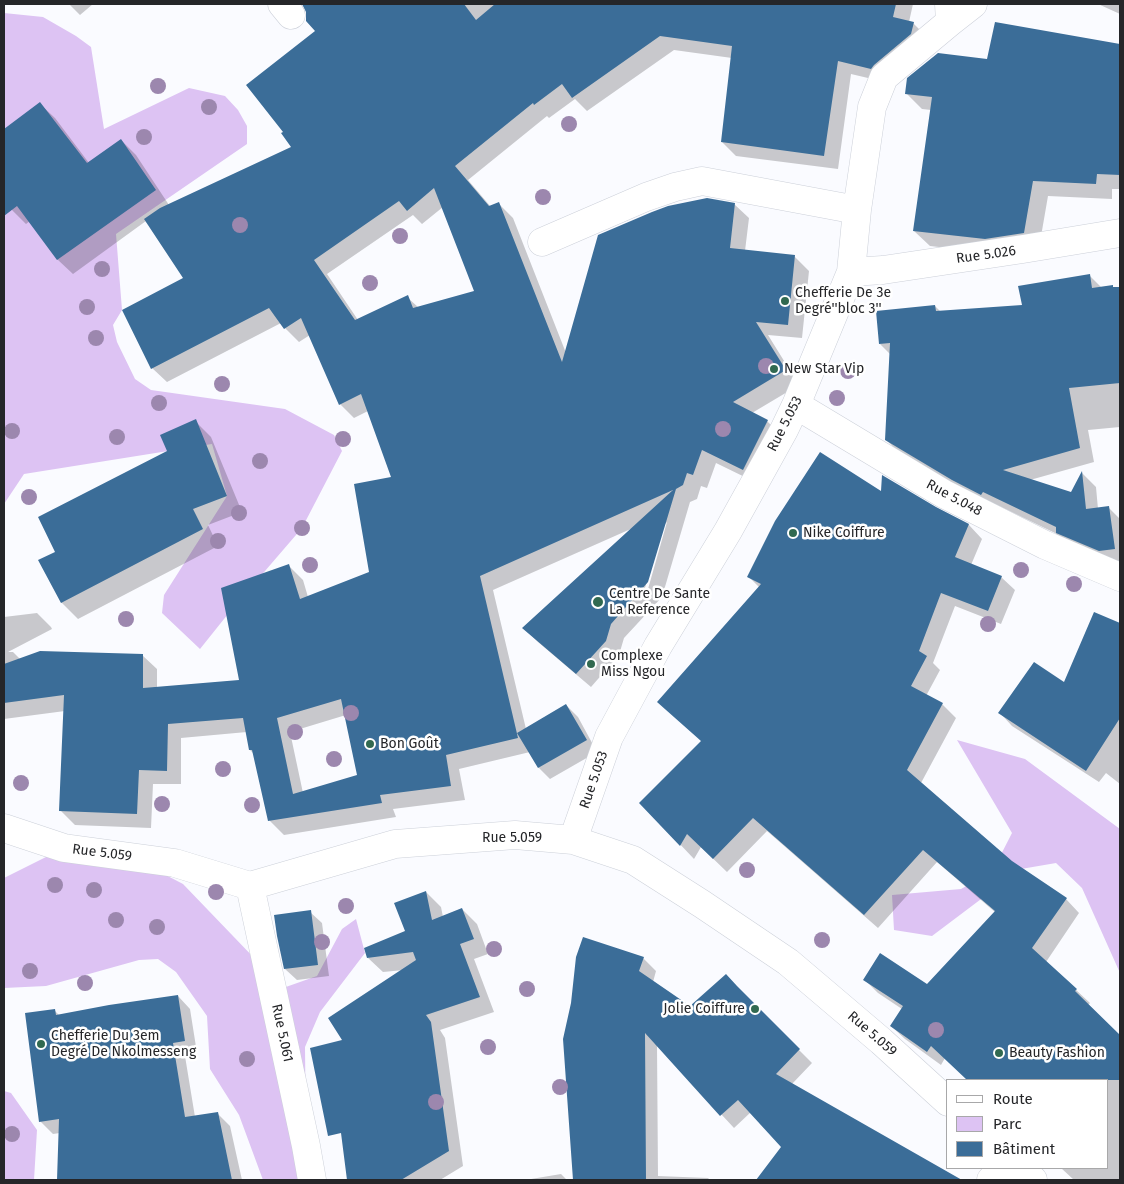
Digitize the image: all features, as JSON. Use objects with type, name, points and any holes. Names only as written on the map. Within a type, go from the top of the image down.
[{"type":"street","name":"Rue 5.053","points":[[573,840],[609,738],[658,646],[728,531],[784,430],[852,272],[857,210],[872,107],[884,77],[949,13],[973,4]]},
{"type":"street","points":[[542,242],[646,197],[675,187],[702,181],[857,210]]},
{"type":"street","name":"Rue 5.026","points":[[852,272],[883,270],[1120,233]]},
{"type":"street","name":"Rue 5.048","points":[[796,404],[944,494],[1045,545],[1120,577]]},
{"type":"street","name":"Rue 5.059","points":[[4,828],[64,848],[175,863],[250,886],[395,844],[515,835],[573,840],[633,860],[788,962],[881,1041],[946,1100]]},
{"type":"street","name":"Rue 5.061","points":[[250,886],[312,1180]]},
{"type":"street","points":[[991,1180],[1001,1169]]},
{"type":"street","points":[[1021,1169],[1033,1180]]},
{"type":"green space","points":[[4,13],[43,17],[91,47],[104,129],[189,88],[225,96],[238,110],[247,126],[247,144],[116,234],[122,310],[113,325],[117,342],[135,379],[151,390],[285,409],[334,435],[342,451],[302,528],[200,649],[162,613],[164,595],[227,496],[212,444],[24,474],[4,504]]},
{"type":"green space","points":[[957,740],[1025,759],[1120,829],[1120,973],[1082,888],[1056,863],[1021,869],[932,936],[894,930],[892,895],[961,889],[992,872],[1012,833]]},
{"type":"green space","points":[[64,848],[135,859],[183,884],[283,988],[317,976],[342,929],[356,919],[365,953],[320,1012],[305,1047],[305,1180],[263,1180],[239,1115],[210,1069],[207,1016],[176,972],[158,959],[139,960],[46,986],[4,988],[4,878]]},
{"type":"green space","points":[[4,1091],[11,1093],[37,1130],[34,1180],[4,1180]]},
{"type":"building","points":[[302,4],[464,4],[476,20],[495,4],[896,4],[893,17],[914,22],[911,34],[871,69],[838,61],[824,156],[721,142],[732,46],[660,36],[572,98],[562,84],[534,105],[533,103],[455,166],[489,206],[499,202],[562,362],[598,235],[668,206],[707,198],[735,203],[730,248],[795,255],[788,325],[756,322],[786,370],[733,402],[768,420],[743,470],[702,450],[693,475],[687,473],[683,485],[676,489],[648,582],[611,624],[606,641],[576,674],[522,628],[673,490],[480,576],[518,738],[446,755],[451,786],[380,795],[382,803],[268,821],[252,750],[249,750],[243,718],[168,724],[167,771],[139,770],[137,814],[59,811],[64,695],[4,703],[4,664],[40,651],[143,654],[143,688],[239,680],[221,588],[289,564],[300,599],[369,572],[354,484],[391,477],[361,394],[339,405],[301,318],[284,329],[269,308],[151,369],[122,310],[183,278],[144,219],[160,208],[291,147],[281,133],[283,132],[246,85],[315,31],[306,21],[306,12]],"holes":[[[434,188],[474,291],[413,308],[408,295],[355,320],[314,260],[399,201],[407,211]],[[341,699],[357,775],[293,794],[277,718]]]},
{"type":"building","points":[[995,22],[1120,44],[1120,175],[1097,174],[1096,184],[1033,181],[1024,233],[985,239],[913,231],[932,97],[905,94],[907,78],[938,53],[987,59]]},
{"type":"building","points":[[40,102],[87,163],[121,139],[156,190],[57,260],[17,206],[4,216],[4,129]]},
{"type":"building","points":[[1090,274],[1092,288],[1113,285],[1113,287],[1120,287],[1120,383],[1069,388],[1080,448],[1003,470],[1071,492],[1082,471],[1086,509],[1109,506],[1115,549],[1099,551],[1056,533],[1056,527],[983,492],[981,495],[952,480],[885,440],[890,343],[879,344],[876,311],[935,305],[936,311],[1022,305],[1018,286]]},
{"type":"building","points":[[196,419],[227,496],[193,509],[203,529],[61,603],[38,560],[55,552],[38,517],[167,451],[160,435]]},
{"type":"building","points":[[820,452],[881,491],[882,475],[969,524],[955,557],[1002,576],[988,611],[941,593],[919,651],[927,656],[911,686],[943,703],[907,770],[1012,861],[1067,898],[1032,948],[1077,989],[1075,991],[1120,1035],[1120,1080],[966,1079],[931,1046],[927,1052],[890,1026],[903,1006],[863,980],[880,953],[927,984],[995,911],[923,850],[864,915],[753,818],[713,859],[687,834],[680,846],[639,803],[701,741],[657,702],[761,584],[747,577],[775,521]]},
{"type":"building","points":[[1094,612],[1120,623],[1120,718],[1086,771],[998,713],[1034,662],[1064,682]]},
{"type":"building","points":[[566,704],[587,740],[538,768],[517,733]]},
{"type":"building","points":[[426,891],[432,920],[462,908],[474,939],[460,944],[480,997],[426,1015],[431,1022],[449,1151],[401,1180],[347,1180],[341,1133],[328,1136],[310,1048],[342,1040],[328,1018],[416,960],[413,952],[367,958],[364,948],[405,931],[394,903]]},
{"type":"building","points":[[311,910],[318,965],[284,969],[274,915]]},
{"type":"building","points":[[583,937],[644,957],[639,971],[690,1006],[726,974],[800,1049],[776,1074],[962,1180],[756,1180],[781,1147],[738,1100],[720,1116],[645,1033],[646,1180],[573,1180],[563,1039],[571,1003],[576,957]]},
{"type":"building","points":[[178,995],[185,1041],[173,1043],[185,1117],[218,1112],[232,1180],[57,1180],[59,1119],[39,1122],[25,1013],[55,1009],[56,1015]]},
{"type":"place","name":"Chefferie De 3e Degré''bloc 3''","points":[[785,301]]},
{"type":"place","name":"New Star Vip","points":[[774,369]]},
{"type":"place","name":"Nike Coiffure","points":[[793,533]]},
{"type":"place","name":"Centre De Sante La Reference","points":[[598,602]]},
{"type":"place","name":"Complexe Miss Ngou","points":[[591,664]]},
{"type":"place","name":"Bon Goût","points":[[370,744]]},
{"type":"place","name":"Jolie Coiffure","points":[[755,1009]]},
{"type":"place","name":"Chefferie Du 3em Degré De Nkolmesseng","points":[[41,1044]]},
{"type":"place","name":"Beauty Fashion","points":[[999,1053]]}]
